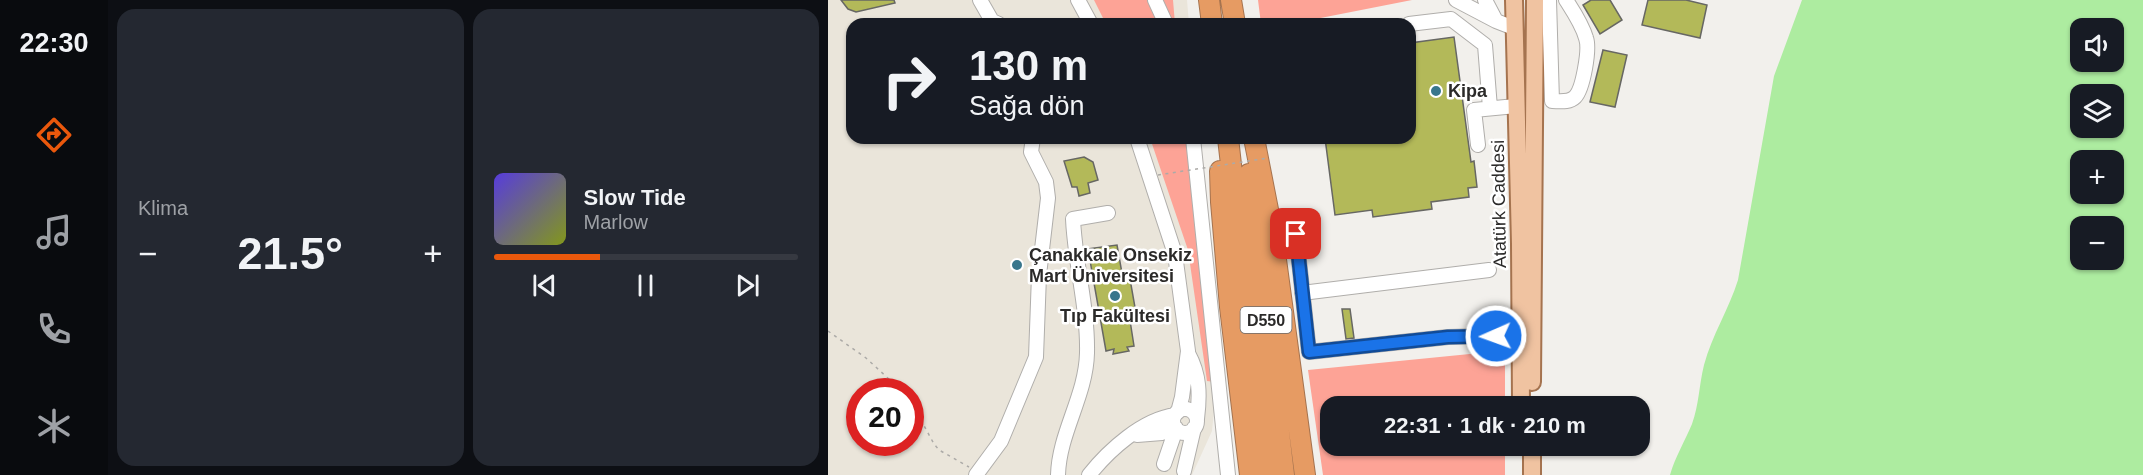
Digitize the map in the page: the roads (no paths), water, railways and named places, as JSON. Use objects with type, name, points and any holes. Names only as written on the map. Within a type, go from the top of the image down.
[{"type":"highway","points":[[1209,0],[1211,18]]},
{"type":"highway","points":[[1231,0],[1234,18]]},
{"type":"highway","points":[[1220,144],[1221,202],[1230,308],[1250,475]]},
{"type":"highway","name":"D550","points":[[1230,144],[1240,167],[1284,475]]},
{"type":"highway","name":"D550","points":[[1245,144],[1240,167],[1266,475]]},
{"type":"highway","points":[[1255,144],[1272,230],[1305,475]]},
{"type":"main road","name":"Atatürk Caddesi","points":[[1514,0],[1516,106],[1526,334],[1531,396]]},
{"type":"main road","name":"Atatürk Caddesi","points":[[1522,396],[1526,334],[1535,26],[1544,2]]},
{"type":"main road","points":[[1514,28],[1535,26]]},
{"type":"main road","points":[[1521,456],[1522,475]]},
{"type":"main road","points":[[1532,456],[1532,475]]},
{"type":"street","points":[[980,0],[990,18]]},
{"type":"street","points":[[1078,0],[1088,18]]},
{"type":"street","points":[[1155,0],[1163,18]]},
{"type":"street","points":[[1456,0],[1514,28]]},
{"type":"street","points":[[1485,0],[1496,21]]},
{"type":"street","points":[[1566,1],[1584,32],[1588,50],[1577,94],[1567,101],[1552,101],[1544,2],[1566,1]]},
{"type":"street","points":[[1416,23],[1451,18],[1485,45],[1490,108]]},
{"type":"street","points":[[1478,145],[1474,110],[1516,106]]},
{"type":"street","points":[[977,473],[1001,441],[1036,357],[1038,275],[1048,198],[1046,182],[1031,152],[1032,144]]},
{"type":"street","points":[[1139,144],[1175,254],[1188,351],[1182,397],[1162,470]]},
{"type":"street","points":[[1194,144],[1228,475]]},
{"type":"street","points":[[1058,475],[1062,444],[1082,390],[1087,354],[1073,219],[1108,213]]},
{"type":"street","points":[[1296,234],[1309,352],[1448,337],[1526,334]]},
{"type":"street","points":[[1302,293],[1489,270]]},
{"type":"street","points":[[1184,471],[1200,396],[1196,367],[1188,351]]},
{"type":"street","points":[[1089,475],[1103,457],[1156,420],[1176,421],[1189,410],[1195,424]]},
{"type":"street","points":[[1176,421],[1187,433],[1195,424]]},
{"type":"place","name":"Kipa","points":[[1436,91]]},
{"type":"place","name":"Çanakkale Onsekiz Mart Üniversitesi","points":[[1017,265]]},
{"type":"place","name":"Tıp Fakültesi","points":[[1115,296]]}]
